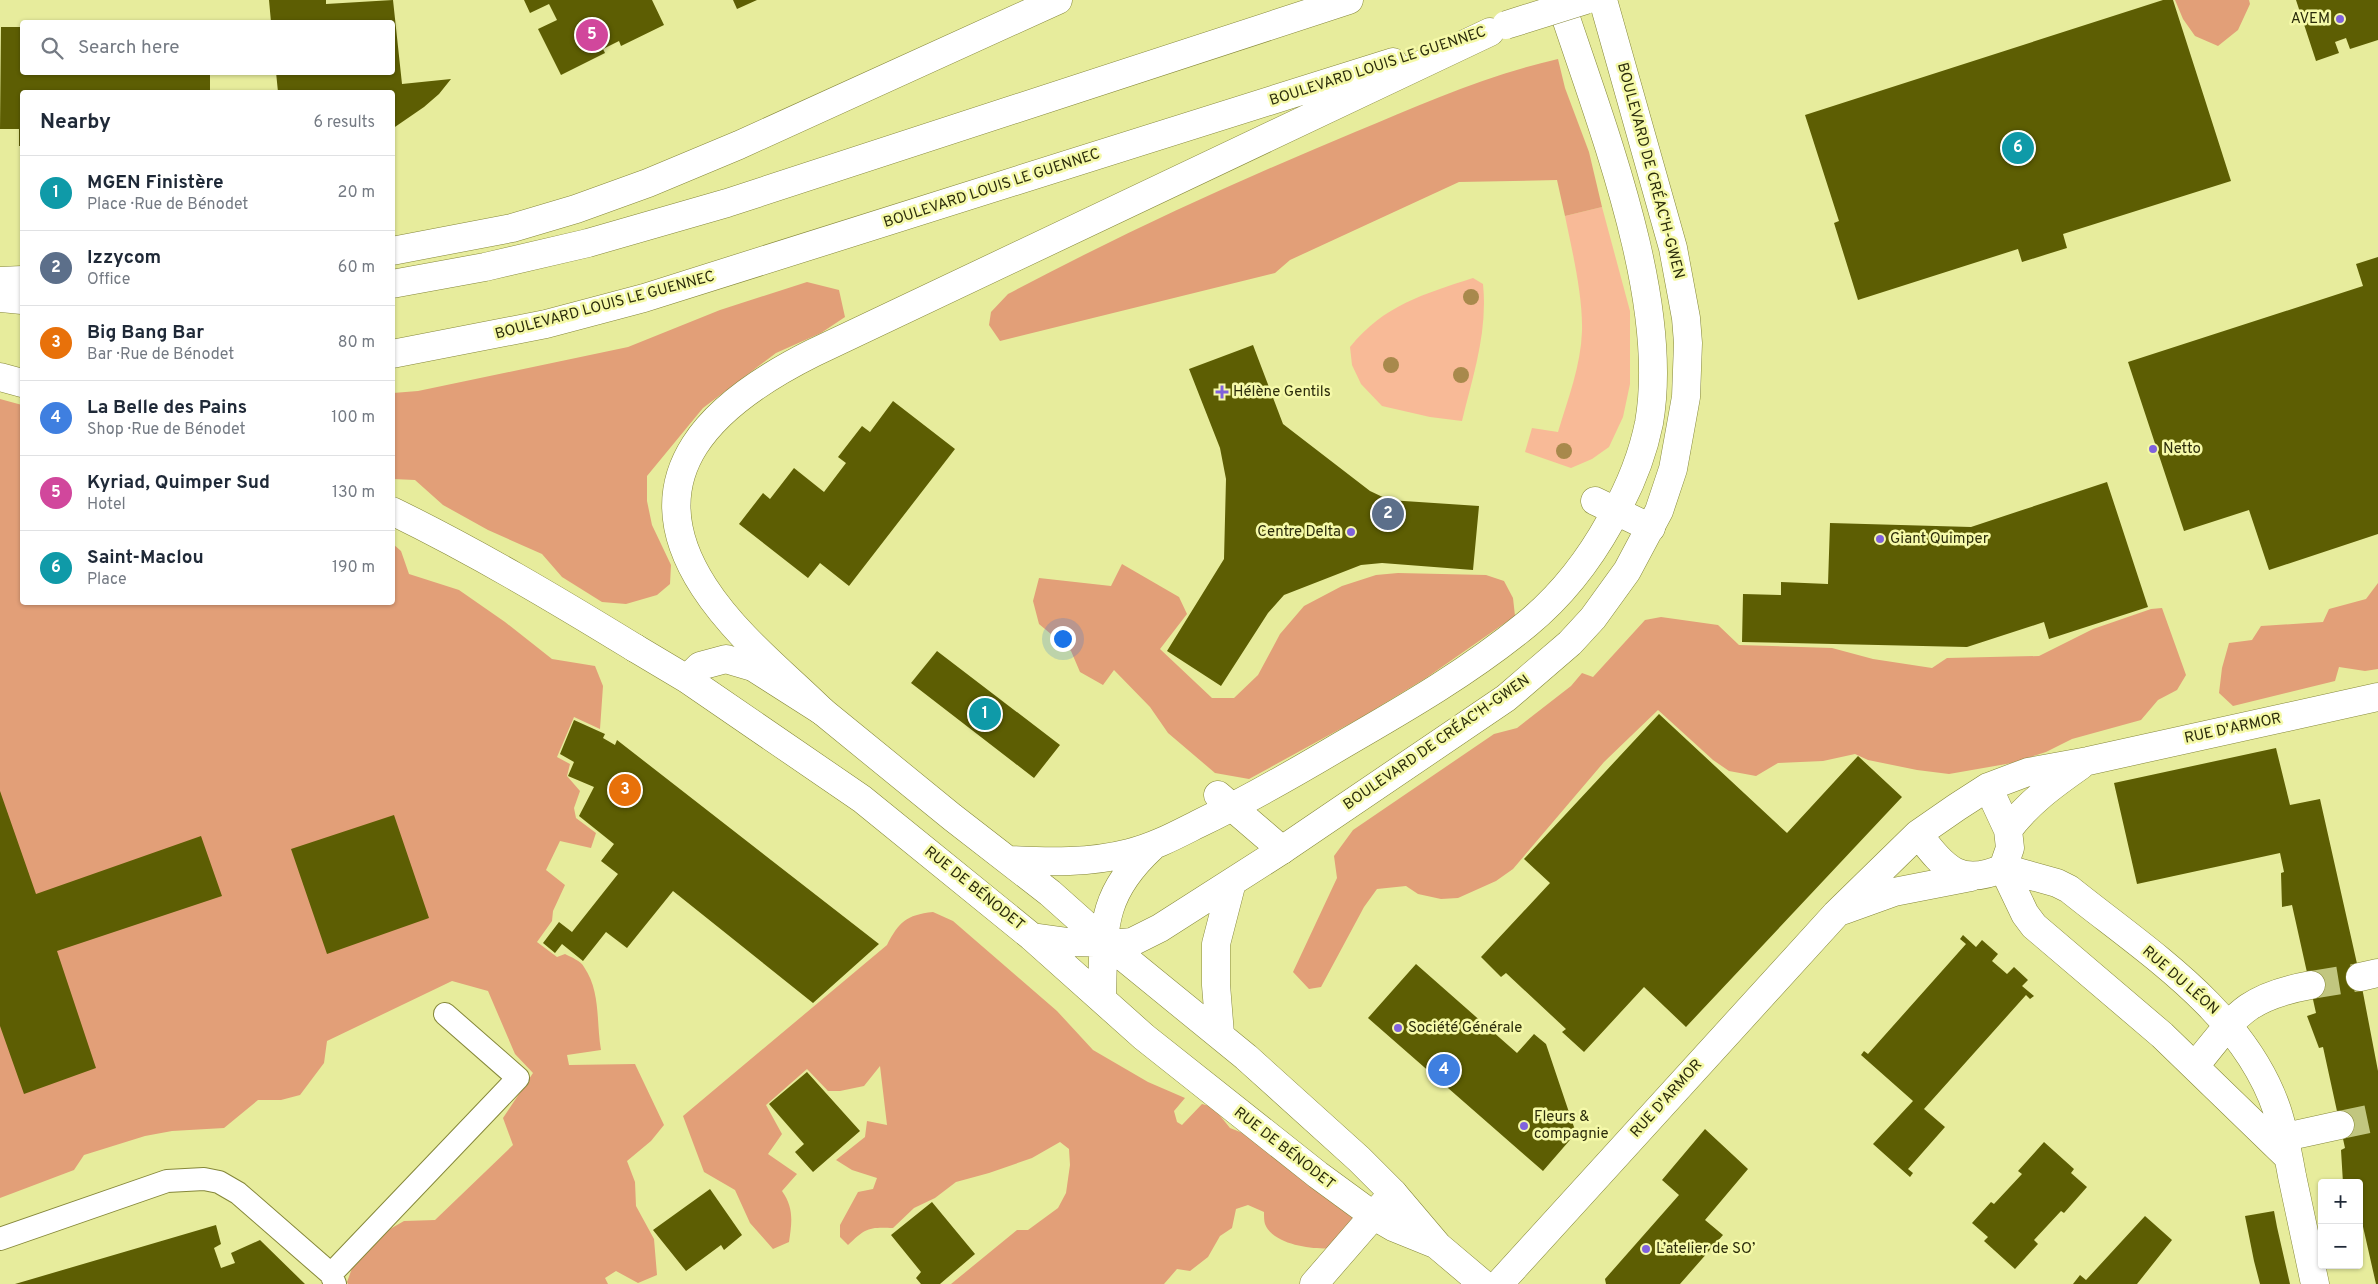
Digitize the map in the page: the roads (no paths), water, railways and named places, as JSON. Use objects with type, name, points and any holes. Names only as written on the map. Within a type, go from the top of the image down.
[{"type":"street","points":[[395,250],[512,228],[576,209],[648,183],[739,145],[1058,0]]},
{"type":"street","points":[[395,283],[485,267],[588,243],[727,203],[1349,0]]},
{"type":"street","points":[[1102,998],[1106,916],[1115,891],[1135,863],[1152,847],[1225,801],[1402,710],[1455,677],[1528,623],[1580,569],[1606,506],[1631,482],[1648,425],[1653,377],[1646,303],[1632,230],[1608,145],[1560,0]]},
{"type":"street","name":"BOULEVARD LOUIS LE GUENNEC","points":[[395,353],[546,324],[644,298],[1586,0]]},
{"type":"street","name":"BOULEVARD DE CRÉAC'H-GWEN","points":[[1032,937],[1068,942],[1132,942],[1145,937],[1282,850],[1506,698],[1540,670],[1593,618],[1614,591],[1651,528],[1667,488],[1678,450],[1688,378],[1686,318],[1678,270],[1660,196],[1603,0]]},
{"type":"street","points":[[822,711],[764,656],[726,615],[704,587],[683,543],[678,510],[678,495],[684,466],[689,452],[715,419],[741,395],[780,370],[813,353],[1498,29]]},
{"type":"street","points":[[0,281],[20,280]]},
{"type":"street","points":[[0,298],[20,300]]},
{"type":"street","points":[[0,367],[20,368]]},
{"type":"street","points":[[0,377],[20,382]]},
{"type":"street","points":[[1606,506],[1651,528]]},
{"type":"street","name":"RUE DE BÉNODET","points":[[395,512],[454,541],[524,580],[687,679],[862,799],[1032,937],[1102,998],[1144,1038],[1318,1176],[1374,1216],[1445,1251]]},
{"type":"street","points":[[687,679],[700,666],[726,659],[753,667],[822,711]]},
{"type":"street","name":"RUE D'ARMOR","points":[[1499,1284],[1836,914],[1884,864],[1918,834],[1988,787],[2028,772],[2088,761],[2378,697]]},
{"type":"street","name":"RUE DE BÉNODET","points":[[822,711],[952,817],[1010,860],[1105,942],[1220,1034],[1294,1099],[1393,1193],[1445,1251],[1483,1284]]},
{"type":"street","name":"RUE D'ARMOR","points":[[2008,830],[2022,811],[2038,797],[2088,761]]},
{"type":"street","points":[[1988,787],[2008,830],[2010,848],[2004,868],[2022,908],[2034,926],[2195,1066],[2235,1107],[2287,1147],[2340,1125]]},
{"type":"street","points":[[1225,801],[1282,850]]},
{"type":"street","points":[[1918,834],[1946,868],[1957,874],[1972,877],[1990,874],[2004,868]]},
{"type":"street","points":[[1010,860],[1040,862],[1094,859],[1152,847]]},
{"type":"street","name":"RUE DU LÉON","points":[[2004,868],[2057,883],[2069,889],[2199,994],[2241,1039],[2261,1074],[2277,1108],[2287,1147],[2315,1284]]},
{"type":"street","name":"RUE D'ARMOR","points":[[1836,914],[1894,892],[1972,877]]},
{"type":"street","points":[[1220,1034],[1216,985],[1216,944],[1232,882]]},
{"type":"street","points":[[2195,1066],[2229,1025],[2242,1011],[2254,1002],[2285,990],[2311,985]]},
{"type":"street","points":[[1314,1284],[1393,1193]]},
{"type":"lane","points":[[0,1239],[167,1181],[204,1179],[219,1182],[238,1193],[333,1279],[518,1078],[446,1014]]},
{"type":"tunnel","points":[[2311,985],[2360,977]]},
{"type":"tunnel","points":[[2340,1125],[2378,1117]]},
{"type":"place","name":"AVEM","points":[[2340,19]]},
{"type":"place","name":"Kyriad, Quimper Sud","points":[[592,35]]},
{"type":"place","name":"Saint-Maclou","points":[[2018,148]]},
{"type":"place","name":"Hélène Gentils","points":[[1222,392]]},
{"type":"place","name":"Netto","points":[[2153,449]]},
{"type":"place","name":"Izzycom","points":[[1388,514]]},
{"type":"place","name":"Centre Delta","points":[[1351,532]]},
{"type":"place","name":"Giant Quimper","points":[[1880,539]]},
{"type":"place","name":"MGEN Finistère","points":[[985,714]]},
{"type":"place","name":"Big Bang Bar","points":[[625,790]]},
{"type":"place","name":"Société Générale","points":[[1398,1028]]},
{"type":"place","name":"La Belle des Pains","points":[[1444,1070]]},
{"type":"place","name":"Fleurs & compagnie","points":[[1524,1126]]},
{"type":"place","name":"L’atelier de SO’","points":[[1646,1249]]}]
